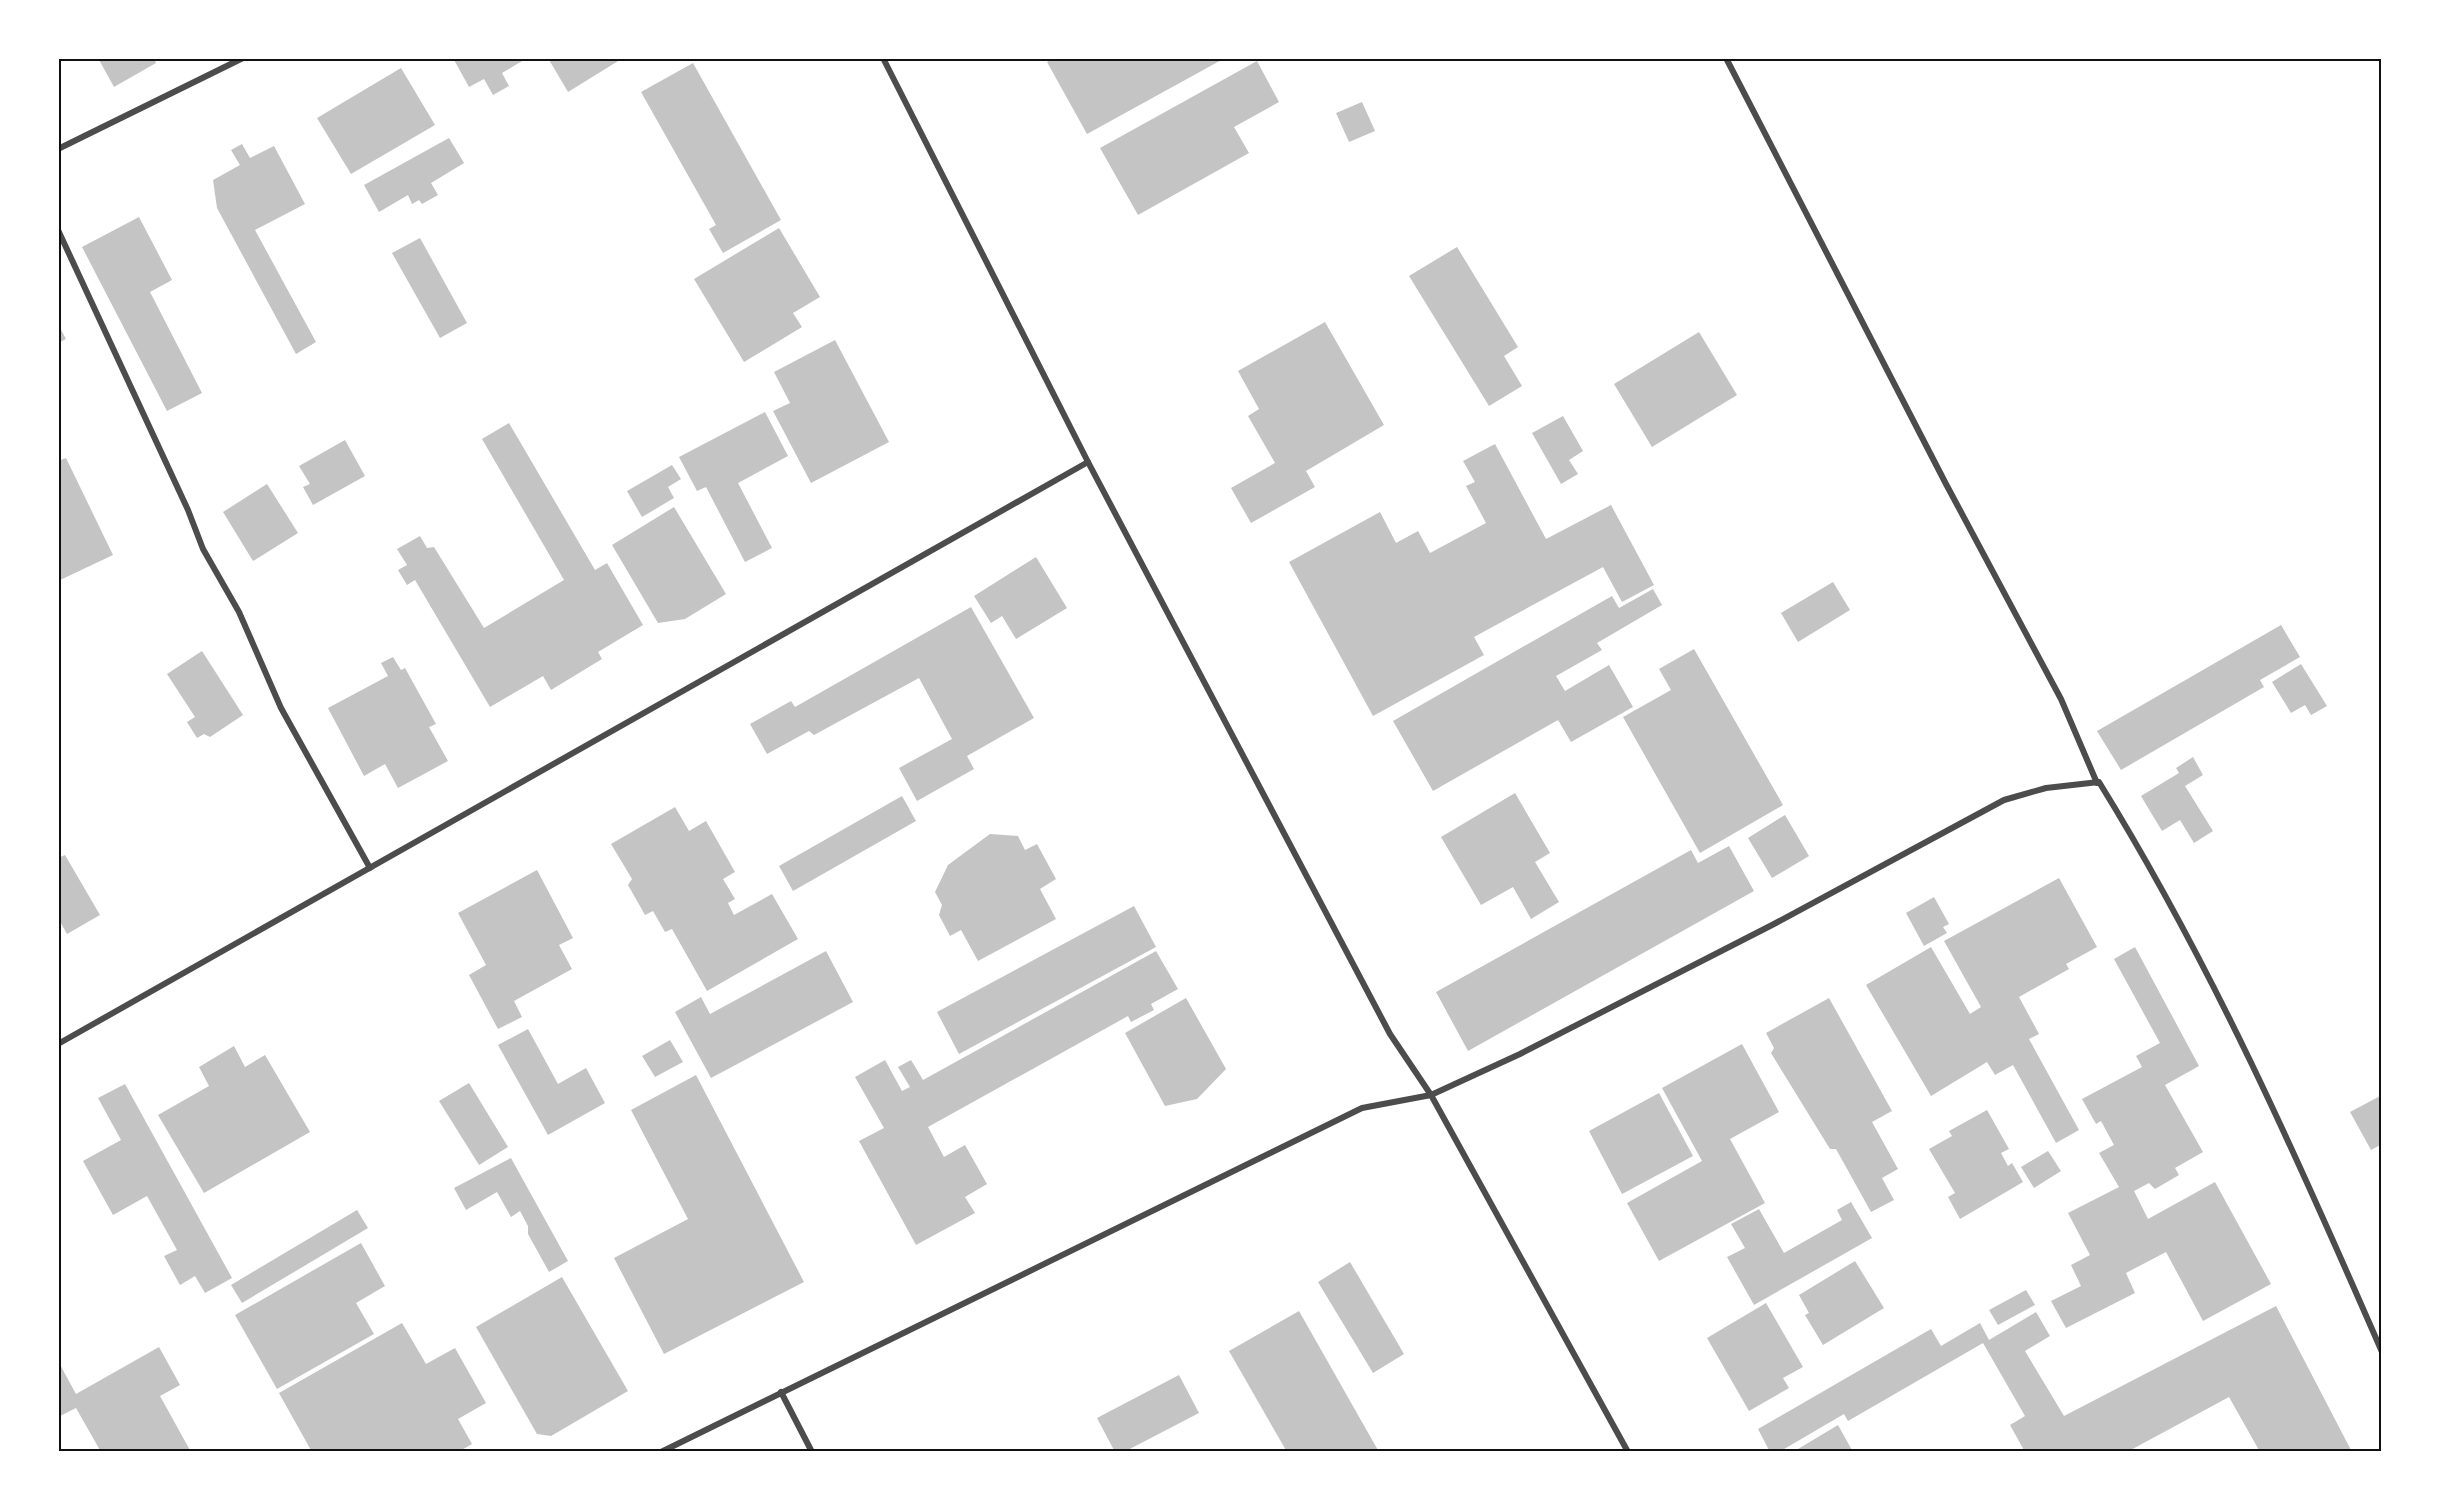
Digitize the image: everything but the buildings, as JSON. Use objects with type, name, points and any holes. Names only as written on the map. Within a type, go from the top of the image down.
[{"type":"street","points":[[58,149],[243,58]]},
{"type":"street","points":[[883,58],[1088,462],[1390,1034],[1431,1095],[1628,1452]]},
{"type":"street","points":[[1726,58],[1946,484],[2061,699],[2097,783]]},
{"type":"street","points":[[58,230],[188,510],[202,549],[239,612],[281,708],[370,868]]},
{"type":"street","points":[[58,1044],[1088,462]]},
{"type":"street","points":[[661,1452],[1362,1108],[1431,1095],[1520,1054],[1774,924],[2004,800],[2046,788],[2099,782],[2186,931],[2295,1154],[2382,1352]]},
{"type":"street","points":[[781,1392],[812,1452]]}]
